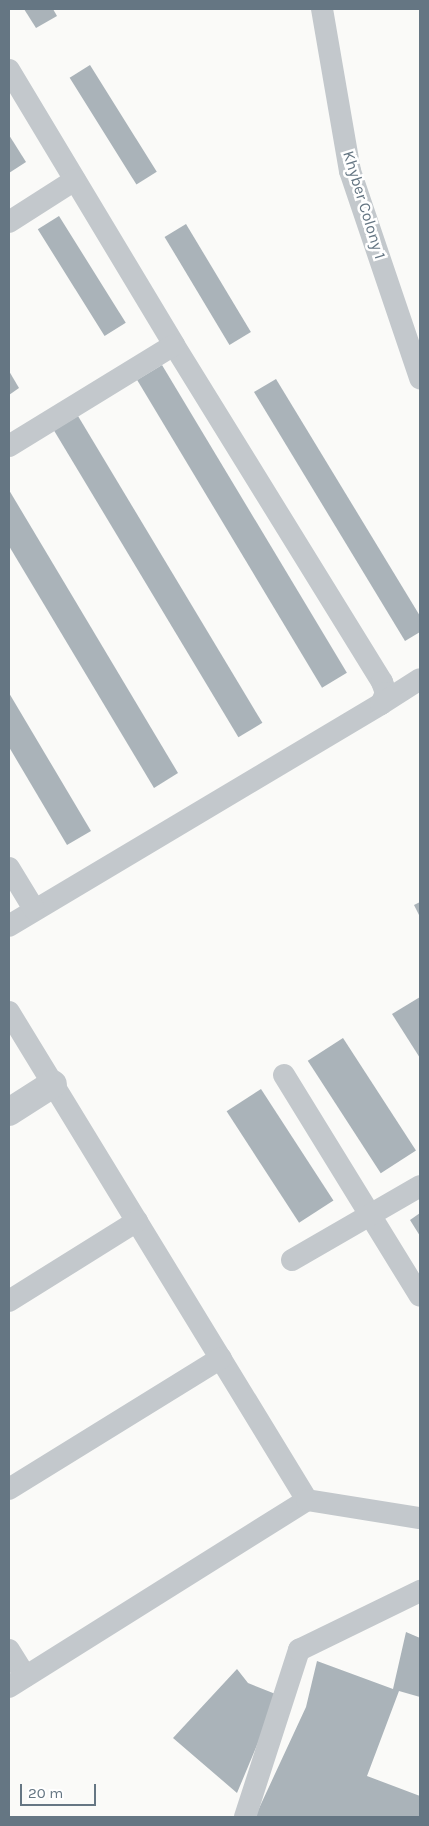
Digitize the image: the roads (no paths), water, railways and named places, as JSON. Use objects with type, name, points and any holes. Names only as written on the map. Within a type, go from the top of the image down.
[{"type":"street","name":"Khyber Colony 1","points":[[322,9],[350,171],[419,371]]},
{"type":"street","points":[[9,70],[174,345],[382,682],[386,693],[381,704]]},
{"type":"street","points":[[9,222],[75,180]]},
{"type":"street","points":[[9,446],[174,345]]},
{"type":"street","points":[[9,926],[420,679]]},
{"type":"street","points":[[9,868],[34,910]]},
{"type":"street","points":[[9,1012],[307,1500]]},
{"type":"street","points":[[284,1075],[369,1216],[420,1296]]},
{"type":"street","points":[[9,1112],[53,1084]]},
{"type":"street","points":[[292,1260],[420,1186]]},
{"type":"street","points":[[9,1301],[137,1221]]},
{"type":"street","points":[[9,1489],[221,1358]]},
{"type":"street","points":[[9,1650],[17,1682],[307,1500],[420,1518]]},
{"type":"street","points":[[245,1817],[299,1650],[420,1591]]}]
